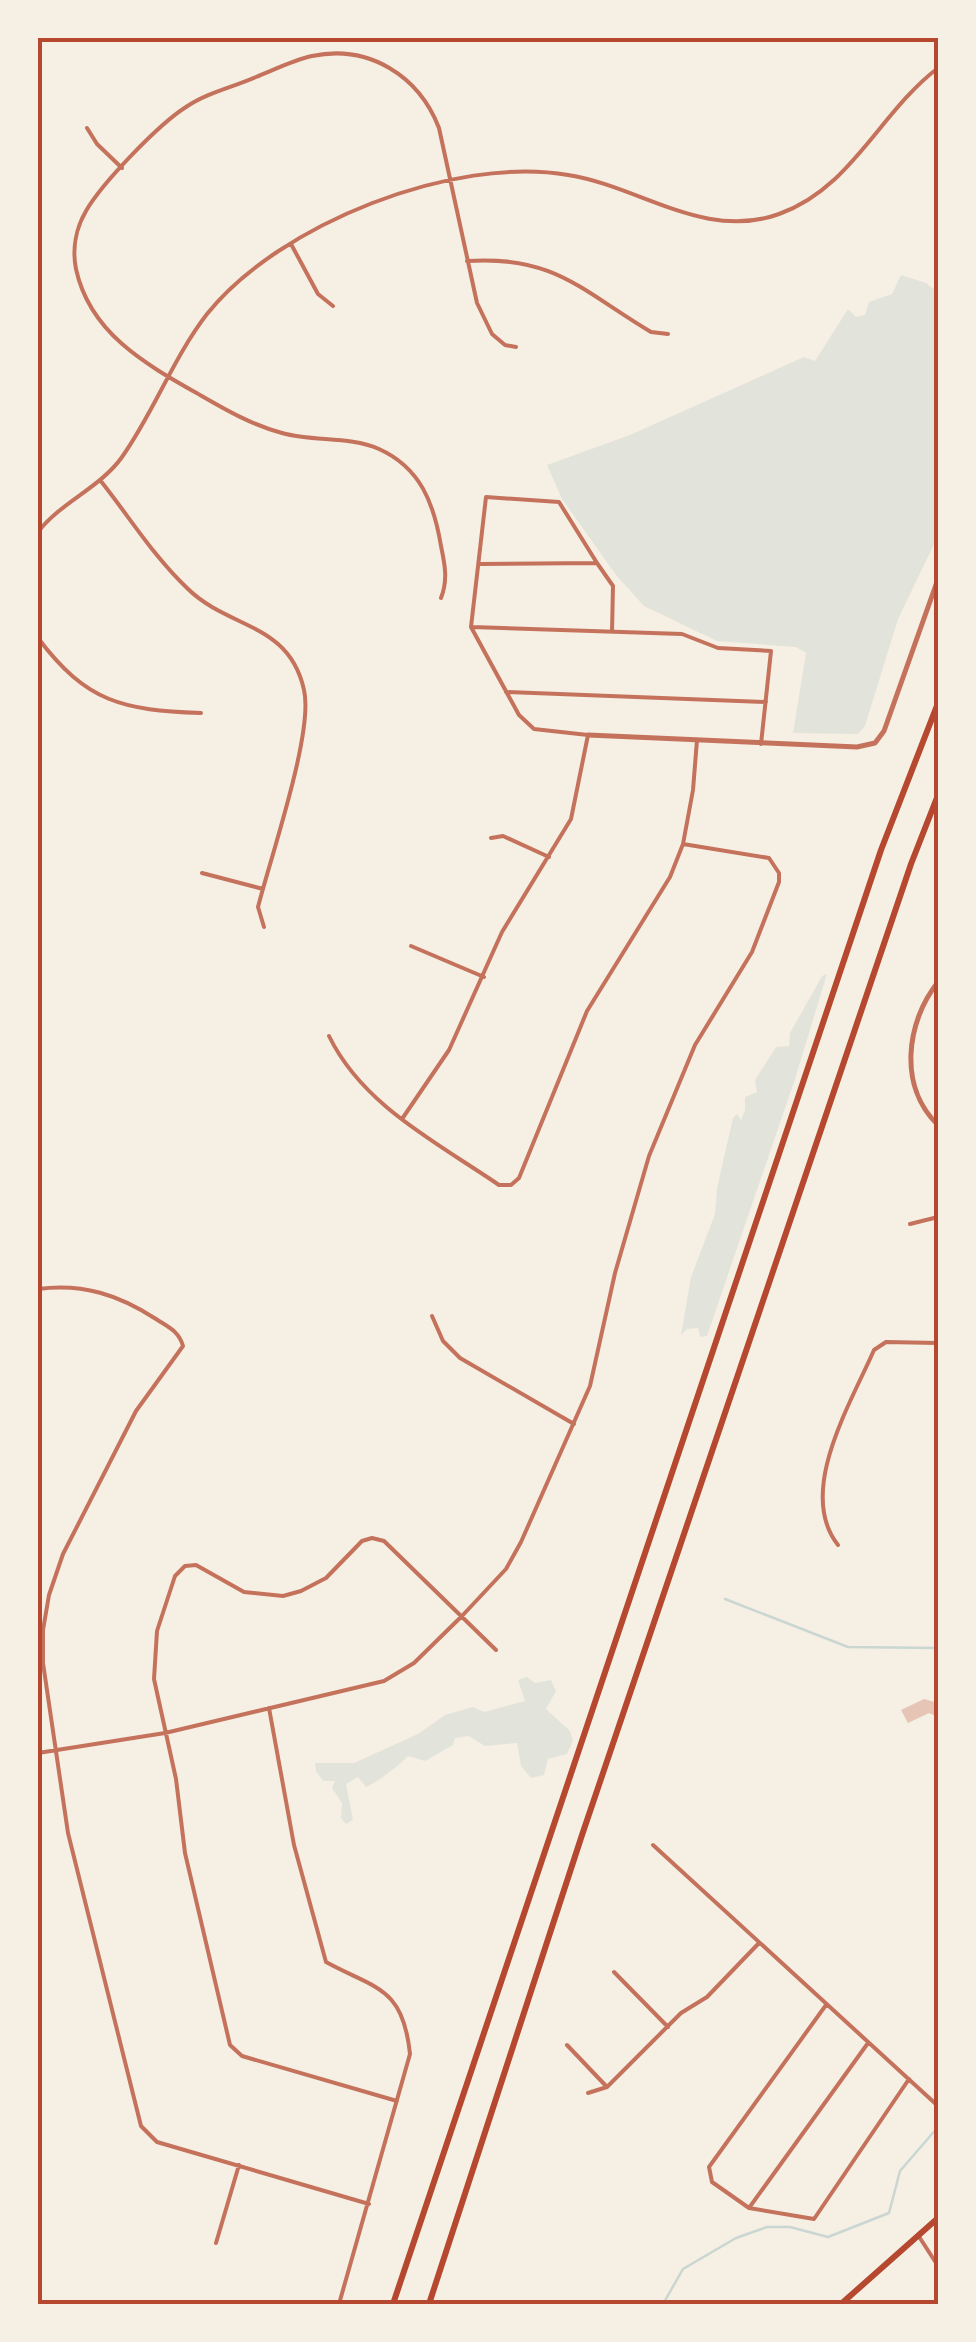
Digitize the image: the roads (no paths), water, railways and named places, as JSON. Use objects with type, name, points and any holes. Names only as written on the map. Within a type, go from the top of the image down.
[{"type":"main road","points":[[393,2304],[875,869],[938,703]]},
{"type":"main road","points":[[429,2304],[582,1835],[911,864],[938,795]]},
{"type":"main road","points":[[841,2304],[938,2218]]},
{"type":"street","points":[[442,598],[446,569],[434,509],[416,477],[381,450],[358,443],[302,438],[234,415],[148,366],[116,340],[92,308],[76,270],[75,244],[81,222],[92,201],[122,168],[189,104],[302,59],[346,54],[390,68],[416,89],[439,128],[477,303],[498,340],[516,348]]},
{"type":"street","points":[[38,532],[120,460],[206,316],[250,271],[291,244],[382,198],[500,172],[553,172],[588,179],[698,218],[741,222],[775,216],[805,204],[831,185],[938,68]]},
{"type":"street","points":[[88,128],[97,144],[122,168]]},
{"type":"street","points":[[291,244],[318,294],[334,306]]},
{"type":"street","points":[[467,262],[512,260],[554,271],[651,332],[668,334]]},
{"type":"street","points":[[100,480],[183,585],[223,613],[258,628],[294,661],[305,692],[305,729],[258,907],[264,927]]},
{"type":"street","points":[[612,632],[613,586],[559,502],[486,496],[471,627],[519,715],[534,729],[761,744],[875,744],[884,731],[938,579]]},
{"type":"street","points":[[478,564],[597,563]]},
{"type":"street","points":[[471,627],[682,634],[718,648],[771,651],[761,744]]},
{"type":"street","points":[[38,638],[61,669],[88,690],[118,703],[157,711],[202,712]]},
{"type":"street","points":[[506,692],[766,702]]},
{"type":"street","points":[[402,1119],[449,1050],[502,932],[574,811],[588,735]]},
{"type":"street","points":[[329,1036],[365,1088],[402,1119],[499,1185],[520,1178],[588,1011],[670,878],[683,844],[697,740]]},
{"type":"street","points":[[491,838],[503,836],[549,857]]},
{"type":"street","points":[[38,1752],[165,1733],[363,1688],[394,1676],[414,1663],[506,1569],[590,1386],[615,1273],[649,1156],[695,1045],[752,952],[779,882],[779,873],[769,858],[683,844]]},
{"type":"street","points":[[202,873],[263,889]]},
{"type":"street","points":[[411,946],[484,977]]},
{"type":"street","points":[[938,982],[918,1019],[910,1060],[920,1101],[938,1126]]},
{"type":"street","points":[[910,1224],[938,1217]]},
{"type":"street","points":[[38,1289],[91,1289],[120,1298],[177,1332],[183,1346],[136,1411],[54,1575],[43,1630],[43,1663],[68,1834],[141,2126],[156,2142],[369,2204]]},
{"type":"street","points":[[432,1316],[444,1340],[460,1358],[574,1424]]},
{"type":"street","points":[[838,1545],[825,1529],[827,1461],[874,1350],[886,1342],[938,1343]]},
{"type":"street","points":[[397,2101],[242,2056],[230,2045],[185,1853],[176,1778],[154,1679],[157,1631],[175,1576],[186,1566],[196,1566],[244,1592],[283,1596],[326,1578],[362,1542],[372,1538],[384,1542],[496,1650]]},
{"type":"street","points":[[270,1708],[294,1845],[326,1962],[352,1972],[384,1992],[401,2015],[408,2033],[410,2054],[339,2304]]},
{"type":"street","points":[[653,1845],[938,2106]]},
{"type":"street","points":[[588,2093],[607,2087],[668,2026],[706,1997],[759,1942]]},
{"type":"street","points":[[614,1972],[668,2026]]},
{"type":"street","points":[[826,2004],[708,2167],[712,2182],[750,2208],[814,2219],[908,2079]]},
{"type":"street","points":[[750,2208],[868,2043]]},
{"type":"street","points":[[567,2045],[607,2087]]},
{"type":"street","points":[[216,2243],[239,2165]]},
{"type":"street","points":[[918,2235],[938,2266]]},
{"type":"waterway","points":[[725,1599],[848,1647],[938,1648]]},
{"type":"waterway","points":[[663,2304],[683,2269],[736,2238],[767,2227],[790,2227],[828,2237],[889,2213],[900,2171],[938,2127]]}]
